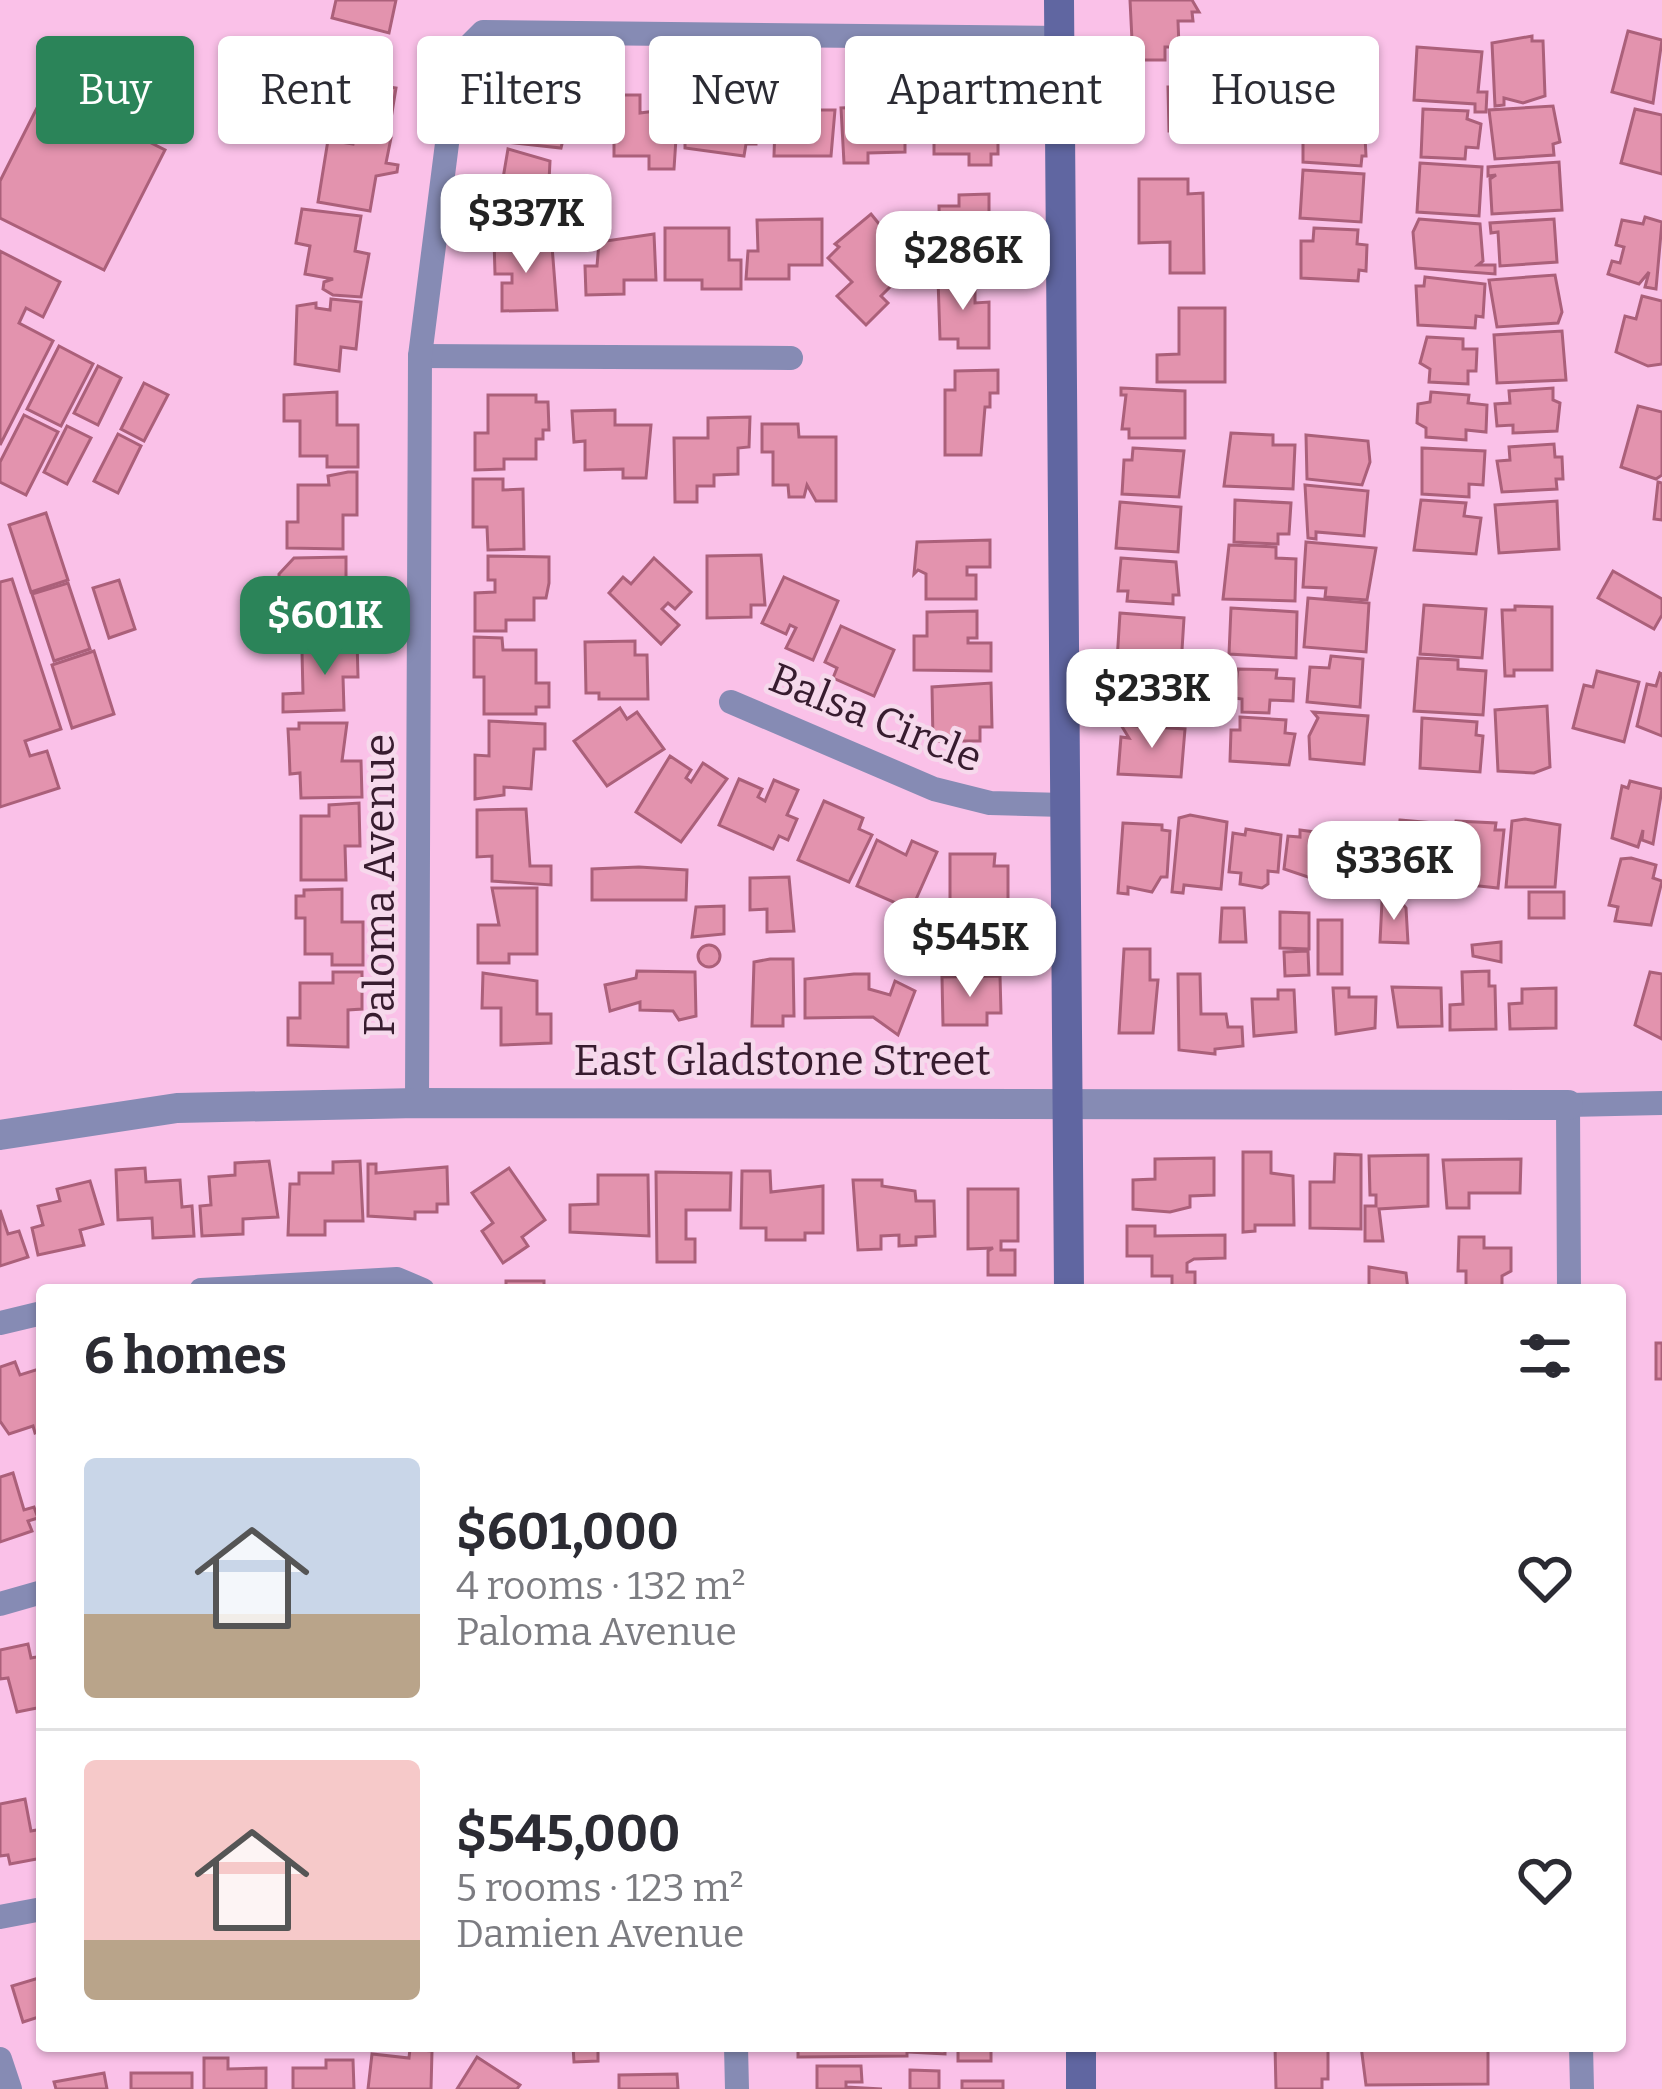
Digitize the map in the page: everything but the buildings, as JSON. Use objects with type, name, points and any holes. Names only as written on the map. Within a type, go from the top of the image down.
[{"type":"main road","points":[[1059,0],[1060,36]]},
{"type":"main road","points":[[1061,144],[1069,1284]]},
{"type":"main road","points":[[1081,2052],[1081,2089]]},
{"type":"street","name":"Paloma Avenue","points":[[417,1103],[420,356],[458,57],[483,32],[868,36]]},
{"type":"street","points":[[420,356],[791,358]]},
{"type":"street","name":"Balsa Circle","points":[[731,702],[934,789],[990,803],[1064,805]]},
{"type":"street","name":"East Gladstone Street","points":[[0,1135],[177,1108],[417,1103],[1067,1100],[1568,1105]]},
{"type":"street","points":[[1569,1284],[1568,1105],[1662,1103]]},
{"type":"street","points":[[308,1284],[397,1279],[409,1284]]},
{"type":"street","points":[[0,1323],[36,1314]]},
{"type":"street","points":[[0,1604],[36,1594]]},
{"type":"street","points":[[0,1917],[36,1910]]},
{"type":"street","points":[[736,2052],[737,2089]]},
{"type":"street","points":[[1581,2052],[1582,2089]]},
{"type":"street","points":[[0,2059],[10,2089]]}]
